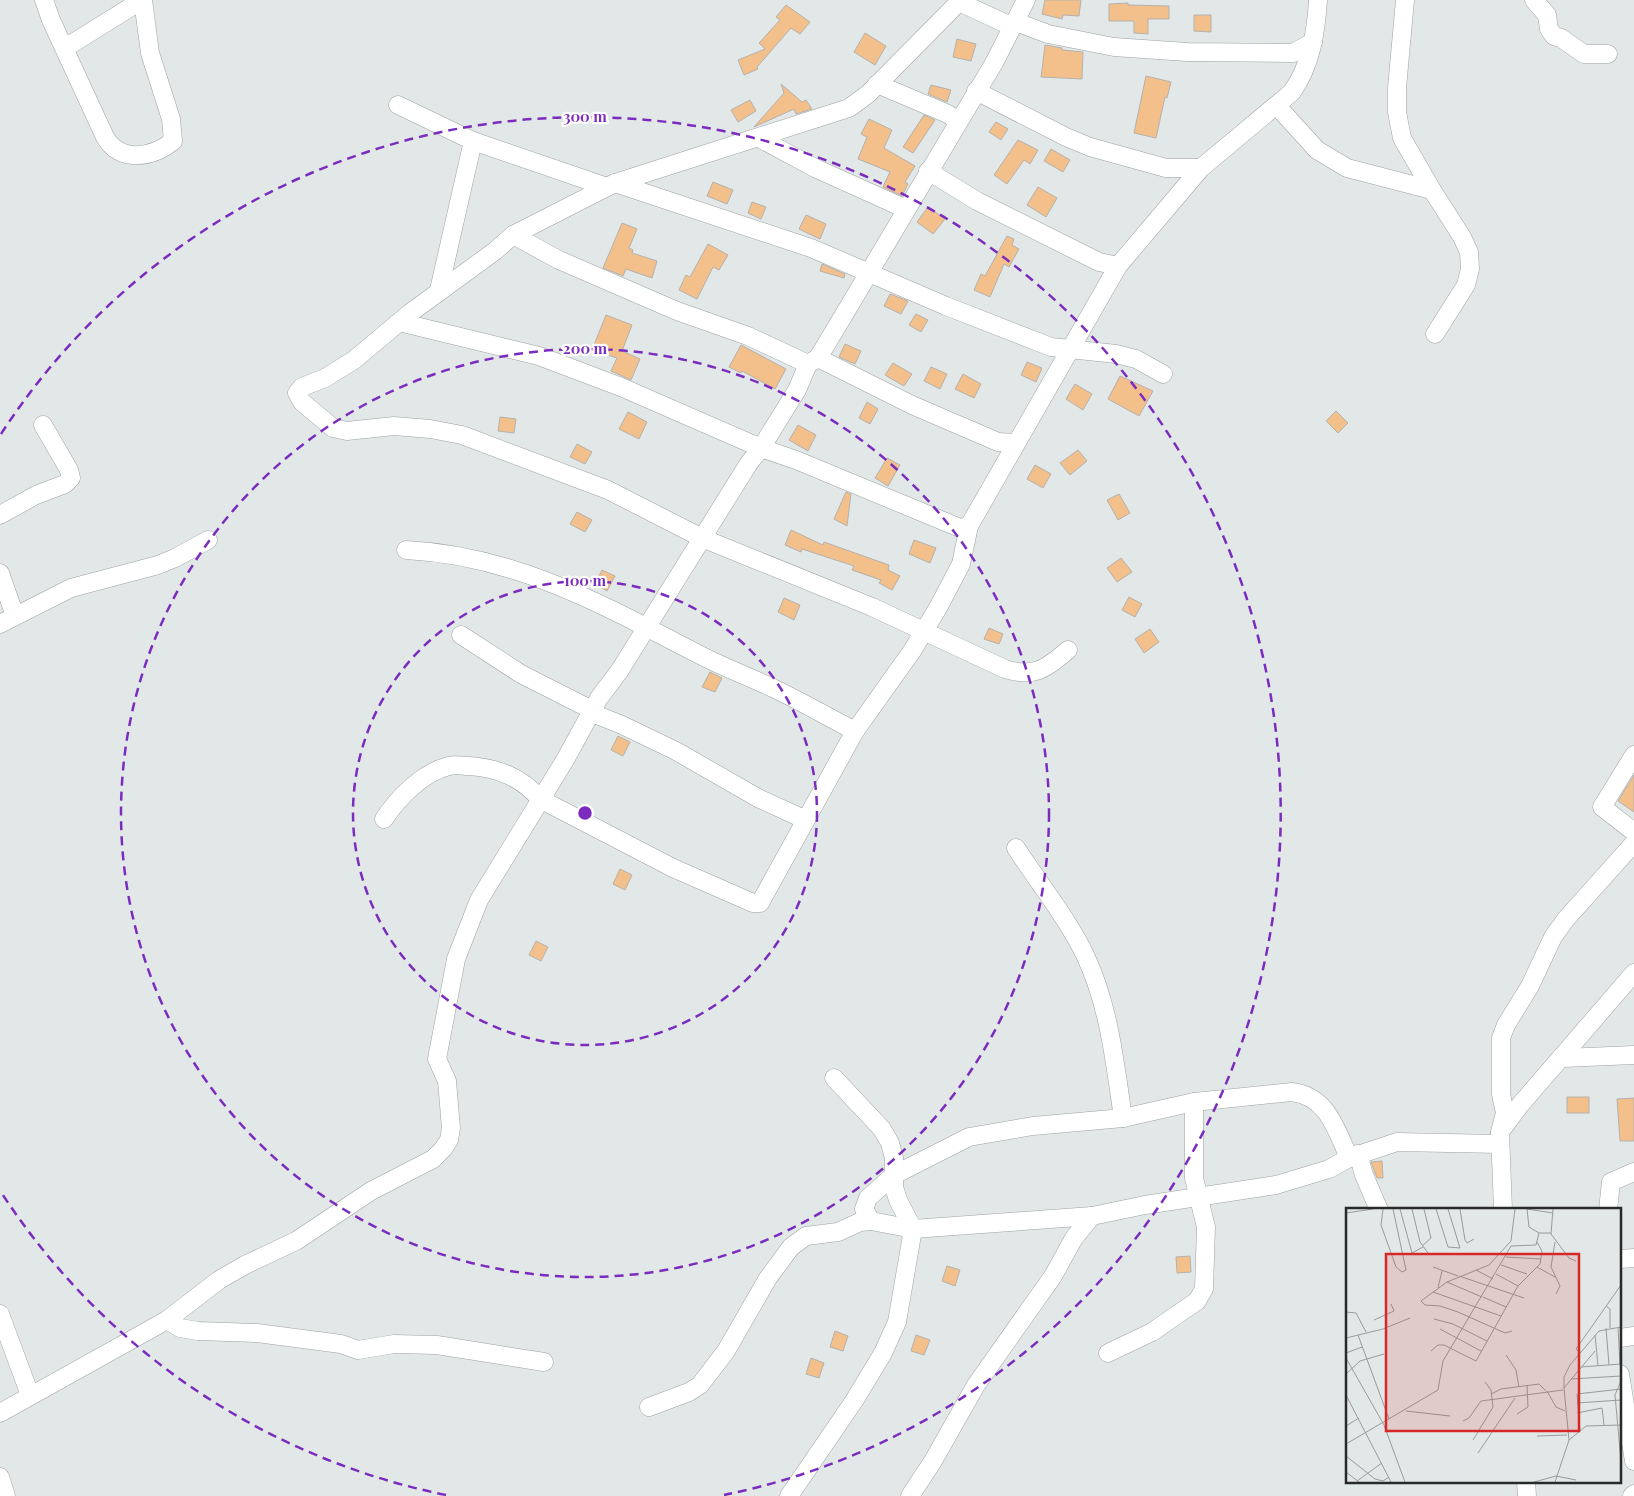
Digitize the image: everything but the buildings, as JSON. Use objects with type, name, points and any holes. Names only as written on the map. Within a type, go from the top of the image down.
[{"type":"street","points":[[44,0],[65,48],[110,146],[116,152],[124,155],[141,154],[165,147],[173,141],[173,131],[150,53],[142,0],[65,48]]},
{"type":"street","points":[[0,1413],[167,1320],[219,1280],[245,1265],[296,1242],[371,1191],[434,1159],[443,1149],[449,1140],[451,1128],[447,1081],[437,1060],[456,959],[479,900],[521,835],[540,799],[600,698],[620,670],[871,272],[976,91],[1026,0]]},
{"type":"street","points":[[384,819],[392,807],[419,783],[440,769],[452,765],[493,769],[510,774],[529,786],[540,799],[673,868],[717,888],[760,903],[855,731],[924,632],[961,564],[969,526],[1070,348],[1088,322],[1118,266],[1201,168],[1224,146],[1277,106],[1300,80],[1314,42],[1318,0]]},
{"type":"street","points":[[1405,0],[1398,67],[1397,112],[1402,138],[1462,237],[1469,252],[1470,269],[1466,285],[1435,334]]},
{"type":"street","points":[[1534,0],[1547,14],[1549,29],[1554,36],[1562,38],[1584,54],[1608,54]]},
{"type":"street","points":[[1068,650],[1036,672],[1023,673],[1005,669],[872,607],[702,538],[608,490],[462,435],[430,429],[394,426],[347,431],[334,428],[298,398],[297,393],[302,387],[339,370],[439,290],[495,251],[513,235],[611,185],[849,108],[859,102],[960,1],[1014,24],[1081,42],[1114,47],[1187,52],[1293,53],[1314,42]]},
{"type":"street","points":[[877,84],[958,121]]},
{"type":"street","points":[[976,91],[1066,137],[1090,147],[1166,168],[1201,168]]},
{"type":"street","points":[[398,105],[473,141],[781,237],[871,272],[946,306],[1051,347],[1070,348],[1136,359],[1163,374]]},
{"type":"street","points":[[1277,106],[1317,150],[1347,168],[1432,190]]},
{"type":"street","points":[[759,138],[815,168],[906,209]]},
{"type":"street","points":[[439,290],[473,141]]},
{"type":"street","points":[[928,171],[977,201],[1099,262],[1118,266]]},
{"type":"street","points":[[513,235],[559,260],[677,311],[814,361],[998,442],[1016,444]]},
{"type":"street","points":[[399,322],[539,356],[701,420],[761,448],[796,460],[821,472],[960,528],[969,526]]},
{"type":"street","points":[[0,515],[36,495],[65,484],[71,478],[69,470],[43,425]]},
{"type":"street","points":[[0,573],[7,620],[71,588],[158,565],[208,540]]},
{"type":"street","points":[[406,550],[439,552],[502,565],[564,588],[725,668],[773,688],[855,731]]},
{"type":"street","points":[[462,635],[521,674],[588,708],[592,714],[622,725],[676,752],[758,798],[806,820]]},
{"type":"street","points":[[1634,755],[1602,807],[1634,832]]},
{"type":"street","points":[[1503,1208],[1500,1138],[1505,1113],[1501,1094],[1501,1038],[1506,1025],[1530,986],[1553,936],[1634,843]]},
{"type":"street","points":[[1016,848],[1084,953],[1095,980],[1111,1037],[1123,1118]]},
{"type":"street","points":[[1500,1138],[1520,1105],[1563,1058],[1634,972]]},
{"type":"street","points":[[1563,1058],[1634,1055]]},
{"type":"street","points":[[789,1496],[854,1401],[883,1353],[897,1322],[913,1229],[898,1200],[894,1186],[894,1158],[890,1143],[882,1128],[834,1078]]},
{"type":"street","points":[[871,1221],[864,1209],[868,1198],[894,1175],[969,1137],[1033,1126],[1123,1118],[1194,1102],[1292,1092],[1305,1093],[1324,1108],[1364,1175],[1378,1208]]},
{"type":"street","points":[[1108,1353],[1152,1332],[1197,1301],[1204,1289],[1206,1245],[1203,1209],[1194,1178],[1194,1102]]},
{"type":"street","points":[[649,1407],[690,1392],[700,1385],[726,1351],[768,1278],[796,1241],[806,1236],[838,1232],[860,1222],[871,1221],[913,1229],[1092,1216],[1145,1205],[1253,1190],[1304,1178],[1329,1169],[1353,1156],[1397,1142],[1500,1138]]},
{"type":"street","points":[[1608,1208],[1611,1182],[1634,1172]]},
{"type":"street","points":[[910,1496],[933,1461],[976,1385],[1053,1276],[1074,1238],[1092,1216]]},
{"type":"street","points":[[0,1314],[30,1395]]},
{"type":"street","points":[[167,1320],[180,1328],[257,1333],[341,1344],[358,1350],[394,1344],[437,1345],[544,1362]]},
{"type":"street","points":[[1622,1386],[1634,1461]]},
{"type":"street","points":[[0,1478],[6,1496]]}]
